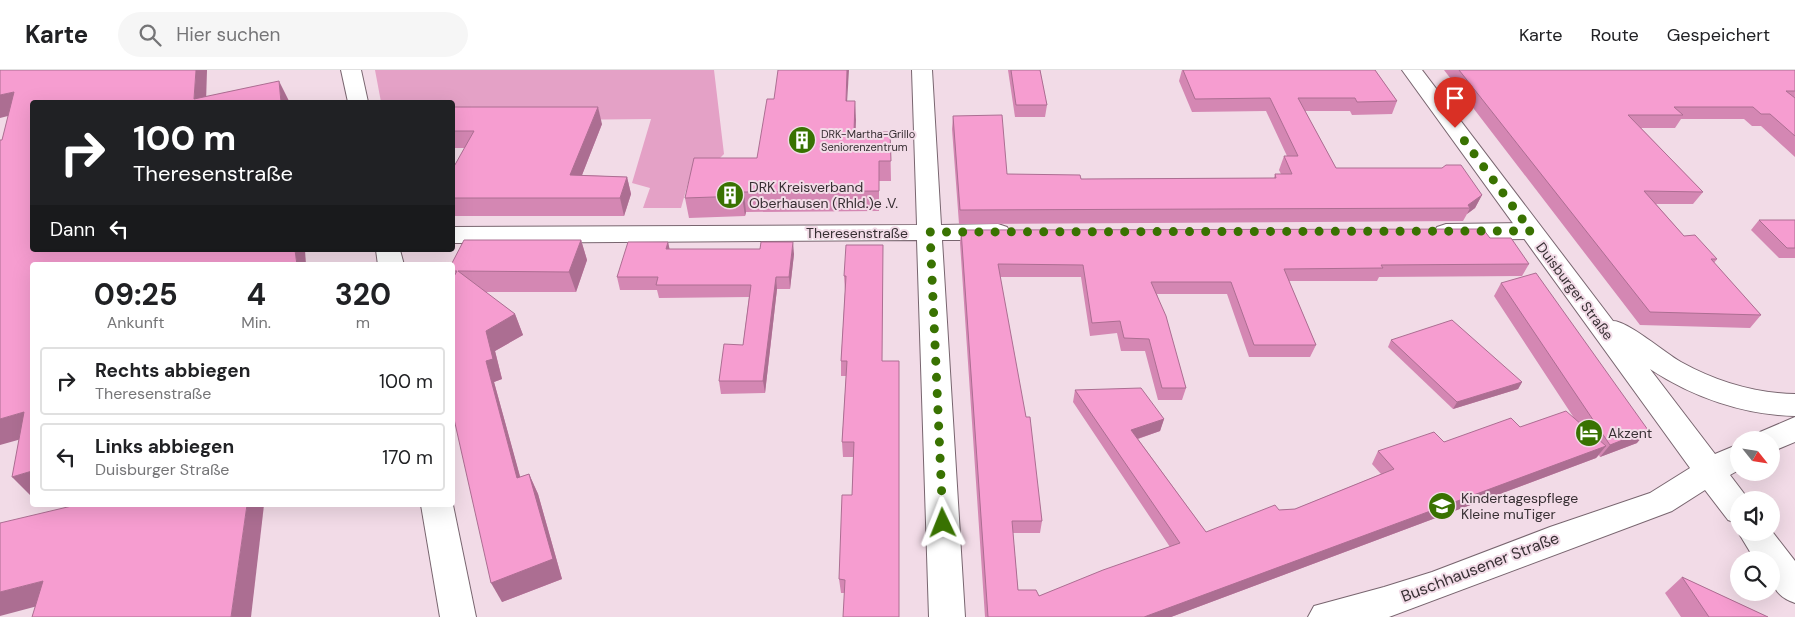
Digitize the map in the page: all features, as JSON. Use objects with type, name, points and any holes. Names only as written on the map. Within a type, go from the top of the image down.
[{"type":"street","points":[[351,70],[358,100]]},
{"type":"street","points":[[922,70],[947,617]]},
{"type":"street","name":"Duisburger Straße","points":[[1412,70],[1730,499]]},
{"type":"street","points":[[1423,232],[1531,231]]},
{"type":"street","name":"Theresenstraße","points":[[455,235],[1019,232]]},
{"type":"street","points":[[1590,311],[1641,349],[1680,374],[1722,391],[1753,400],[1780,406],[1795,405]]},
{"type":"street","points":[[1780,436],[1795,428]]},
{"type":"street","name":"Buschhausener Straße","points":[[1326,617],[1388,610],[1435,586],[1562,537],[1661,502],[1730,461]]},
{"type":"street","points":[[437,507],[458,617]]},
{"type":"street","points":[[1761,541],[1795,588]]},
{"type":"shaded area","points":[[375,70],[714,70],[724,154],[708,170],[690,176],[681,208],[643,208],[650,188],[632,183],[651,119],[455,121],[455,100],[381,100]]},
{"type":"building","points":[[0,70],[196,70],[194,99],[279,81],[281,100],[30,100],[30,252],[295,252],[297,262],[30,262],[30,472],[12,477],[24,412],[0,419],[0,140],[2,140],[14,92],[0,95]]},
{"type":"building","name":"DRK-Martha-Grillo Seniorenzentrum","points":[[778,70],[847,70],[846,101],[855,101],[854,132],[890,132],[891,161],[879,161],[879,191],[744,192],[742,196],[685,198],[694,158],[757,158],[767,99],[774,99]]},
{"type":"building","points":[[1011,70],[1040,70],[1047,105],[1016,105]]},
{"type":"building","points":[[1183,70],[1375,70],[1397,101],[1357,102],[1355,98],[1298,98],[1336,168],[1442,168],[1446,165],[1461,165],[1482,195],[1468,205],[1470,208],[960,210],[953,116],[1002,115],[1007,174],[1080,175],[1081,179],[1276,178],[1275,174],[1292,174],[1284,156],[1298,156],[1270,98],[1195,99]]},
{"type":"building","points":[[1459,70],[1795,70],[1795,91],[1786,91],[1795,98],[1795,136],[1770,114],[1761,114],[1753,107],[1674,107],[1683,115],[1628,115],[1703,192],[1644,191],[1684,236],[1695,235],[1717,259],[1711,259],[1761,315],[1650,312]]},
{"type":"building","points":[[455,107],[598,107],[570,175],[627,177],[620,198],[455,198],[455,165],[474,131],[455,131]]},
{"type":"building","points":[[1759,220],[1795,220],[1795,248],[1787,248]]},
{"type":"building","points":[[1483,229],[1490,238],[1511,238],[1529,264],[1381,265],[1383,268],[1284,269],[1316,345],[1254,345],[1231,282],[1151,282],[1166,316],[1186,388],[1162,388],[1149,339],[1124,338],[1120,321],[1092,323],[1083,265],[998,264],[1026,417],[1030,417],[1042,521],[1012,521],[1018,590],[1036,590],[1039,596],[1103,570],[1180,543],[1075,390],[1141,388],[1164,419],[1131,430],[1206,532],[1275,505],[1279,510],[1295,509],[1394,469],[1378,451],[1434,432],[1444,442],[1511,418],[1520,427],[1566,411],[1606,446],[1144,617],[988,617],[961,230]]},
{"type":"building","points":[[464,240],[581,240],[569,272],[458,271],[515,314],[486,331],[493,359],[486,361],[517,478],[529,474],[553,559],[491,583],[455,423],[455,275],[457,271],[455,271],[455,262],[453,262]]},
{"type":"building","points":[[628,242],[668,242],[666,249],[760,249],[761,242],[793,242],[789,277],[776,277],[763,381],[719,381],[724,344],[743,345],[751,285],[656,285],[658,277],[617,277]]},
{"type":"building","points":[[846,245],[883,245],[882,361],[899,361],[899,617],[843,617],[845,580],[839,579],[842,495],[852,495],[854,442],[842,442],[847,361],[841,361]]},
{"type":"building","points":[[1536,273],[1648,430],[1610,445],[1501,283]]},
{"type":"building","points":[[1452,320],[1522,382],[1457,402],[1391,340]]},
{"type":"building","points":[[68,507],[247,507],[231,617],[32,617],[43,581],[0,592],[0,523]]},
{"type":"building","points":[[1682,577],[1730,601],[1768,617],[1709,617]]},
{"type":"place","name":"DRK-Martha-Grillo Seniorenzentrum","points":[[802,140]]},
{"type":"place","name":"DRK Kreisverband Oberhausen (Rhld.)e .V.","points":[[730,195]]},
{"type":"place","name":"Akzent","points":[[1589,433]]},
{"type":"place","name":"Kindertagespflege Kleine muTiger","points":[[1442,506]]},
{"type":"route","points":[[943,523],[930,232],[1531,231],[1455,128]]}]
